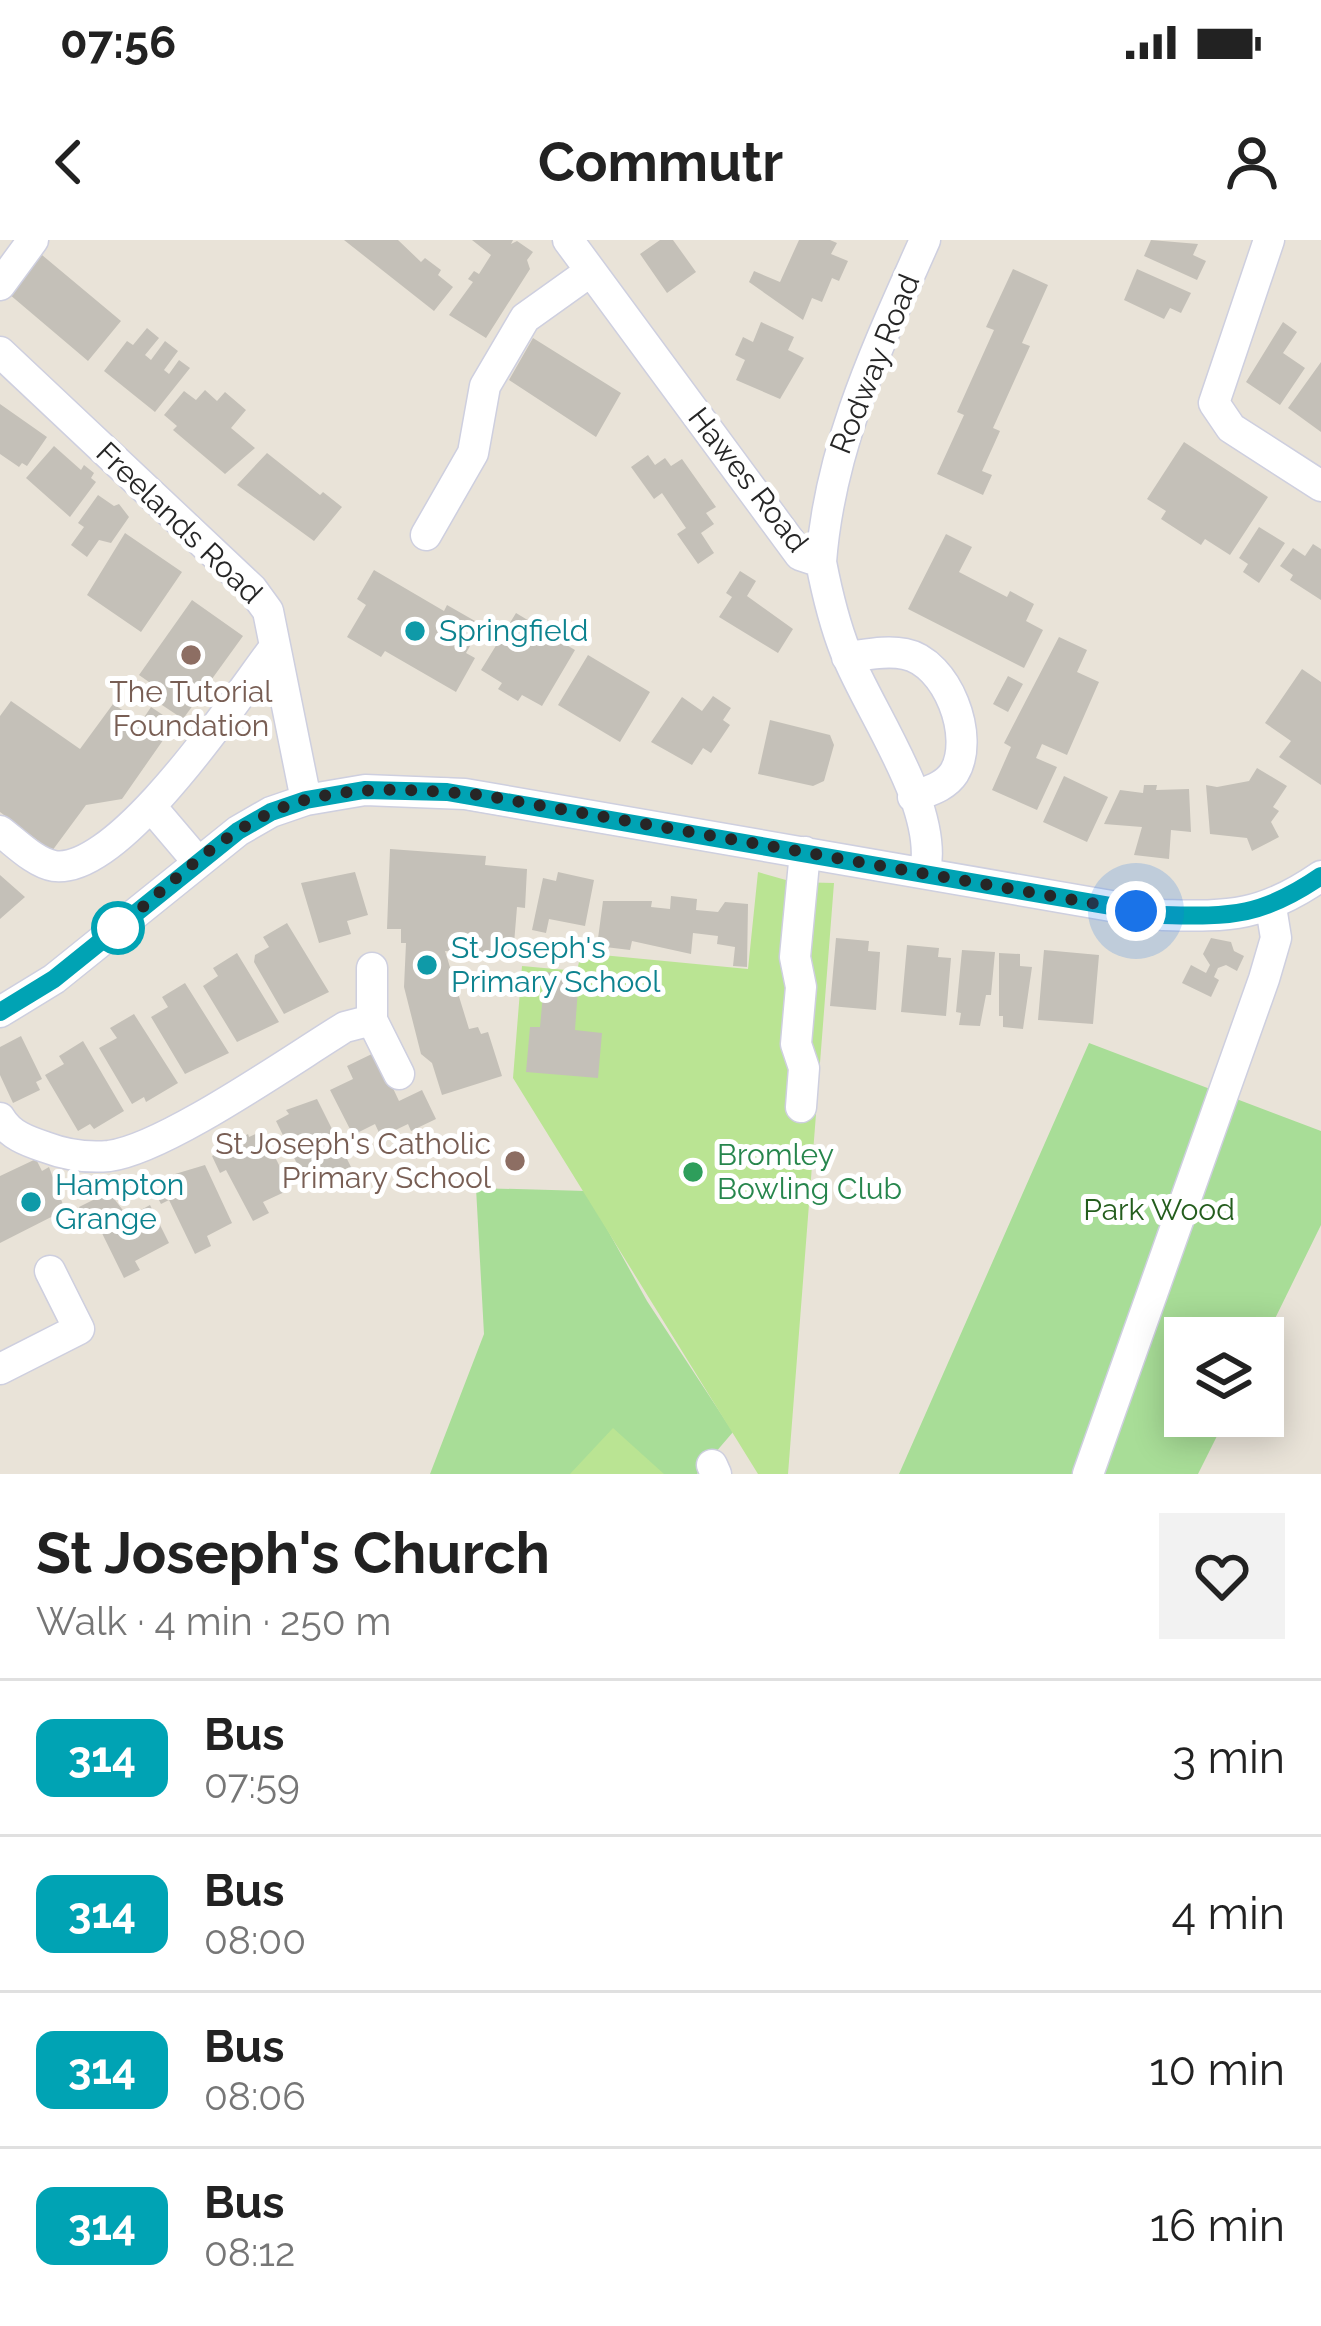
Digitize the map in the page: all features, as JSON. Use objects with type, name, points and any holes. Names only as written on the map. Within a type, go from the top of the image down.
[{"type":"street","points":[[0,285],[34,240]]},
{"type":"street","name":"Hawes Road","points":[[568,240],[587,273],[800,555],[821,562],[847,657],[913,796],[929,841],[926,872]]},
{"type":"street","name":"Rodway Road","points":[[821,562],[834,467],[856,395],[925,240]]},
{"type":"street","points":[[1269,240],[1214,403],[1231,428],[1321,486]]},
{"type":"street","points":[[426,535],[473,453],[485,386],[525,318],[587,273]]},
{"type":"street","name":"Freelands Road","points":[[0,352],[252,589],[268,611],[306,800]]},
{"type":"street","points":[[0,831],[46,864],[78,864],[153,808],[274,648]]},
{"type":"street","points":[[847,657],[908,654],[929,666],[946,687],[957,713],[962,752],[944,785],[913,796]]},
{"type":"street","points":[[0,1012],[54,979],[198,862],[271,812],[306,800],[364,790],[481,795],[1163,915],[1222,917],[1271,907],[1321,876]]},
{"type":"street","points":[[153,808],[198,862]]},
{"type":"street","points":[[801,1107],[804,1068],[796,1044],[801,987],[795,957],[806,852]]},
{"type":"street","points":[[1088,1474],[1264,979],[1276,938],[1271,907]]},
{"type":"street","points":[[372,968],[372,1020],[399,1074]]},
{"type":"street","points":[[8,1135],[77,1156],[111,1156],[149,1144],[345,1027],[372,1020]]},
{"type":"street","points":[[0,1369],[79,1329],[50,1271]]},
{"type":"green space","name":"Bromley Bowling Club","points":[[758,872],[793,882],[834,883],[788,1474],[758,1474],[513,1078],[522,966],[577,971],[581,953],[748,969]]},
{"type":"green space","name":"Park Wood","points":[[1089,1043],[1321,1131],[1321,1225],[1276,1317],[1164,1317],[1164,1437],[1216,1437],[1198,1474],[899,1474]]},
{"type":"green space","points":[[476,1188],[586,1191],[647,1301],[733,1432],[697,1474],[430,1474],[484,1334]]},
{"type":"green space","points":[[613,1428],[664,1474],[570,1474]]},
{"type":"building","points":[[344,240],[398,240],[421,262],[425,258],[441,270],[438,275],[453,287],[434,311]]},
{"type":"building","points":[[472,240],[513,240],[511,244],[517,241],[533,252],[527,260],[530,269],[486,338],[449,315],[473,282],[468,279],[474,271],[479,274],[491,255]]},
{"type":"building","points":[[660,240],[673,240],[696,272],[667,293],[640,254]]},
{"type":"building","points":[[799,240],[837,243],[831,254],[848,261],[839,281],[832,278],[822,302],[812,298],[803,320],[749,282],[754,271],[780,282]]},
{"type":"building","points":[[1151,240],[1198,244],[1193,255],[1206,261],[1197,280],[1144,256]]},
{"type":"building","points":[[42,255],[121,321],[88,361],[9,294]]},
{"type":"building","points":[[1013,269],[1048,285],[1022,343],[1030,346],[993,428],[1000,431],[982,471],[992,475],[983,495],[937,474],[964,415],[957,412],[994,330],[986,327]]},
{"type":"building","points":[[1137,269],[1191,293],[1181,313],[1170,308],[1164,319],[1124,300]]},
{"type":"building","points":[[761,322],[794,337],[788,350],[804,358],[780,399],[736,380],[745,360],[735,355],[743,337],[753,342]]},
{"type":"building","points":[[1283,322],[1297,332],[1283,353],[1305,368],[1280,405],[1246,382]]},
{"type":"building","points":[[147,328],[159,338],[145,355],[151,360],[165,341],[178,351],[164,370],[169,374],[179,360],[190,368],[155,412],[104,371],[127,341],[133,345]]},
{"type":"building","points":[[533,338],[621,393],[596,437],[509,380]]},
{"type":"building","points":[[1321,362],[1321,432],[1288,408]]},
{"type":"building","points":[[205,390],[217,401],[225,392],[246,410],[231,428],[255,448],[225,474],[173,430],[177,426],[164,415],[184,391],[196,400]]},
{"type":"building","points":[[0,404],[47,437],[27,466],[19,467],[0,454]]},
{"type":"building","points":[[1184,442],[1268,497],[1230,555],[1205,539],[1201,545],[1161,519],[1166,511],[1147,499]]},
{"type":"building","points":[[54,446],[81,470],[84,465],[94,473],[91,478],[96,482],[70,517],[26,478]]},
{"type":"building","points":[[267,453],[342,507],[314,541],[237,485]]},
{"type":"building","points":[[648,455],[655,465],[665,458],[671,466],[682,459],[716,507],[706,513],[714,524],[701,533],[714,553],[698,564],[677,534],[686,528],[662,493],[654,499],[631,467]]},
{"type":"building","points":[[98,495],[114,506],[119,504],[129,517],[111,543],[99,540],[87,557],[71,545],[84,527],[78,523]]},
{"type":"building","points":[[1259,527],[1285,543],[1259,583],[1243,572],[1248,564],[1239,558]]},
{"type":"building","points":[[125,533],[182,572],[141,632],[87,595]]},
{"type":"building","points":[[946,534],[972,547],[959,572],[1007,597],[1010,591],[1034,604],[1026,621],[1043,630],[1024,668],[908,609]]},
{"type":"building","points":[[1313,544],[1321,549],[1321,600],[1290,580],[1293,575],[1280,566],[1293,548],[1305,556]]},
{"type":"building","name":"Springfield","points":[[374,570],[444,611],[447,605],[482,625],[466,653],[475,658],[456,692],[385,651],[381,657],[347,637],[366,605],[357,599]]},
{"type":"building","points":[[740,571],[756,581],[747,596],[793,629],[778,653],[719,617]]},
{"type":"building","name":"The Tutorial Foundation","points":[[192,600],[243,636],[183,719],[159,703],[166,694],[139,675]]},
{"type":"building","points":[[516,613],[541,628],[537,634],[575,650],[542,706],[522,695],[518,701],[498,689],[502,683],[481,670]]},
{"type":"building","points":[[1059,637],[1087,650],[1077,672],[1099,682],[1067,755],[1042,744],[1036,758],[1057,767],[1037,810],[992,790],[1011,747],[1004,743]]},
{"type":"building","points":[[588,655],[650,692],[620,742],[558,705]]},
{"type":"building","points":[[1302,669],[1321,682],[1321,785],[1279,757],[1291,741],[1265,723]]},
{"type":"building","points":[[1008,676],[1023,684],[1008,712],[993,704]]},
{"type":"building","points":[[713,696],[731,708],[723,720],[730,725],[711,753],[703,748],[692,765],[651,742],[682,697],[702,711]]},
{"type":"building","points":[[11,701],[80,749],[113,704],[141,722],[151,707],[175,723],[122,799],[86,805],[52,851],[0,812],[0,716]]},
{"type":"building","points":[[770,720],[830,735],[834,745],[824,781],[813,786],[758,774]]},
{"type":"building","points":[[1257,768],[1287,786],[1273,807],[1279,811],[1271,822],[1279,837],[1252,851],[1247,838],[1210,834],[1206,785],[1249,781]]},
{"type":"building","points":[[1064,776],[1108,797],[1087,842],[1043,822]]},
{"type":"building","points":[[1144,785],[1157,785],[1156,790],[1189,789],[1191,832],[1171,830],[1169,859],[1134,855],[1142,827],[1104,824],[1120,790],[1143,793]]},
{"type":"building","name":"St Joseph's Primary School","points":[[390,849],[486,856],[485,865],[527,869],[525,908],[517,907],[513,956],[445,951],[469,1029],[488,1032],[502,1076],[442,1095],[432,1063],[421,1054],[404,987],[406,943],[401,943],[401,929],[387,929]]},
{"type":"building","points":[[355,872],[368,915],[347,921],[351,934],[319,943],[301,883]]},
{"type":"building","points":[[558,872],[594,880],[585,926],[549,919],[546,933],[532,930],[543,878],[556,881]]},
{"type":"building","points":[[0,875],[25,897],[0,919]]},
{"type":"building","points":[[671,896],[697,899],[696,910],[718,912],[725,902],[748,904],[747,967],[733,966],[735,947],[717,944],[718,936],[693,933],[691,954],[632,941],[630,950],[597,946],[603,901],[652,901],[651,907],[670,909]]},
{"type":"building","points":[[287,923],[329,992],[284,1014],[254,962],[255,955],[269,947],[263,937]]},
{"type":"building","points":[[836,938],[869,941],[868,951],[880,952],[876,1010],[830,1006]]},
{"type":"building","points":[[1211,938],[1231,942],[1234,951],[1244,956],[1237,971],[1226,965],[1218,968],[1214,977],[1219,980],[1211,997],[1182,983],[1191,965],[1206,973],[1210,965],[1203,954]]},
{"type":"building","points":[[907,945],[939,948],[938,957],[951,958],[946,1016],[901,1012]]},
{"type":"building","points":[[962,950],[995,952],[991,995],[986,995],[980,1026],[959,1025]]},
{"type":"building","points":[[1044,950],[1099,955],[1093,1024],[1038,1020]]},
{"type":"building","points":[[237,953],[279,1022],[237,1042],[203,986],[218,976],[213,968]]},
{"type":"building","points":[[999,953],[1020,954],[1020,966],[1032,967],[1023,1029],[1003,1027],[1003,1016],[999,1016]]},
{"type":"building","points":[[545,972],[579,975],[575,1030],[602,1033],[598,1078],[526,1072],[530,1027],[540,1027]]},
{"type":"building","points":[[185,983],[229,1053],[185,1074],[151,1017],[168,1007],[162,997]]},
{"type":"building","points":[[134,1014],[178,1083],[146,1102],[144,1097],[132,1104],[99,1048],[117,1038],[110,1028]]},
{"type":"building","points":[[21,1036],[42,1079],[36,1082],[40,1090],[13,1103],[0,1075],[0,1047]]},
{"type":"building","points":[[83,1041],[124,1111],[94,1129],[90,1124],[78,1131],[45,1075],[64,1064],[59,1056]]},
{"type":"building","points":[[376,1052],[399,1101],[422,1090],[436,1119],[411,1131],[408,1124],[381,1137],[375,1124],[353,1135],[330,1090],[353,1079],[347,1066]]},
{"type":"building","points":[[317,1099],[353,1171],[325,1185],[319,1171],[304,1178],[276,1121],[289,1114],[286,1110]]},
{"type":"building","points":[[262,1131],[291,1189],[263,1202],[269,1213],[253,1221],[226,1170],[220,1173],[212,1156]]},
{"type":"building","name":"Hampton Grange","points":[[36,1159],[42,1171],[49,1167],[65,1210],[0,1243],[0,1176]]},
{"type":"building","points":[[205,1165],[232,1223],[207,1236],[211,1246],[195,1254],[169,1200],[161,1204],[154,1190],[177,1178],[175,1174]]},
{"type":"building","points":[[109,1192],[128,1217],[150,1205],[169,1243],[135,1261],[140,1270],[124,1278],[97,1223],[89,1226],[79,1207]]},
{"type":"bus line","name":"314","points":[[0,1012],[54,979],[238,831],[306,800],[364,790],[481,795],[1163,915],[1251,913],[1287,899],[1321,876]]},
{"type":"place","name":"Springfield","points":[[415,631]]},
{"type":"place","name":"The Tutorial Foundation","points":[[191,655]]},
{"type":"place","name":"St Joseph's Primary School","points":[[427,965]]},
{"type":"place","name":"St Joseph's Catholic Primary School","points":[[515,1161]]},
{"type":"place","name":"Bromley Bowling Club","points":[[693,1172]]},
{"type":"place","name":"Hampton Grange","points":[[31,1202]]},
{"type":"route","points":[[118,928],[114,931],[238,831],[271,812],[306,800],[364,790],[406,789],[481,795],[1136,911]]}]
